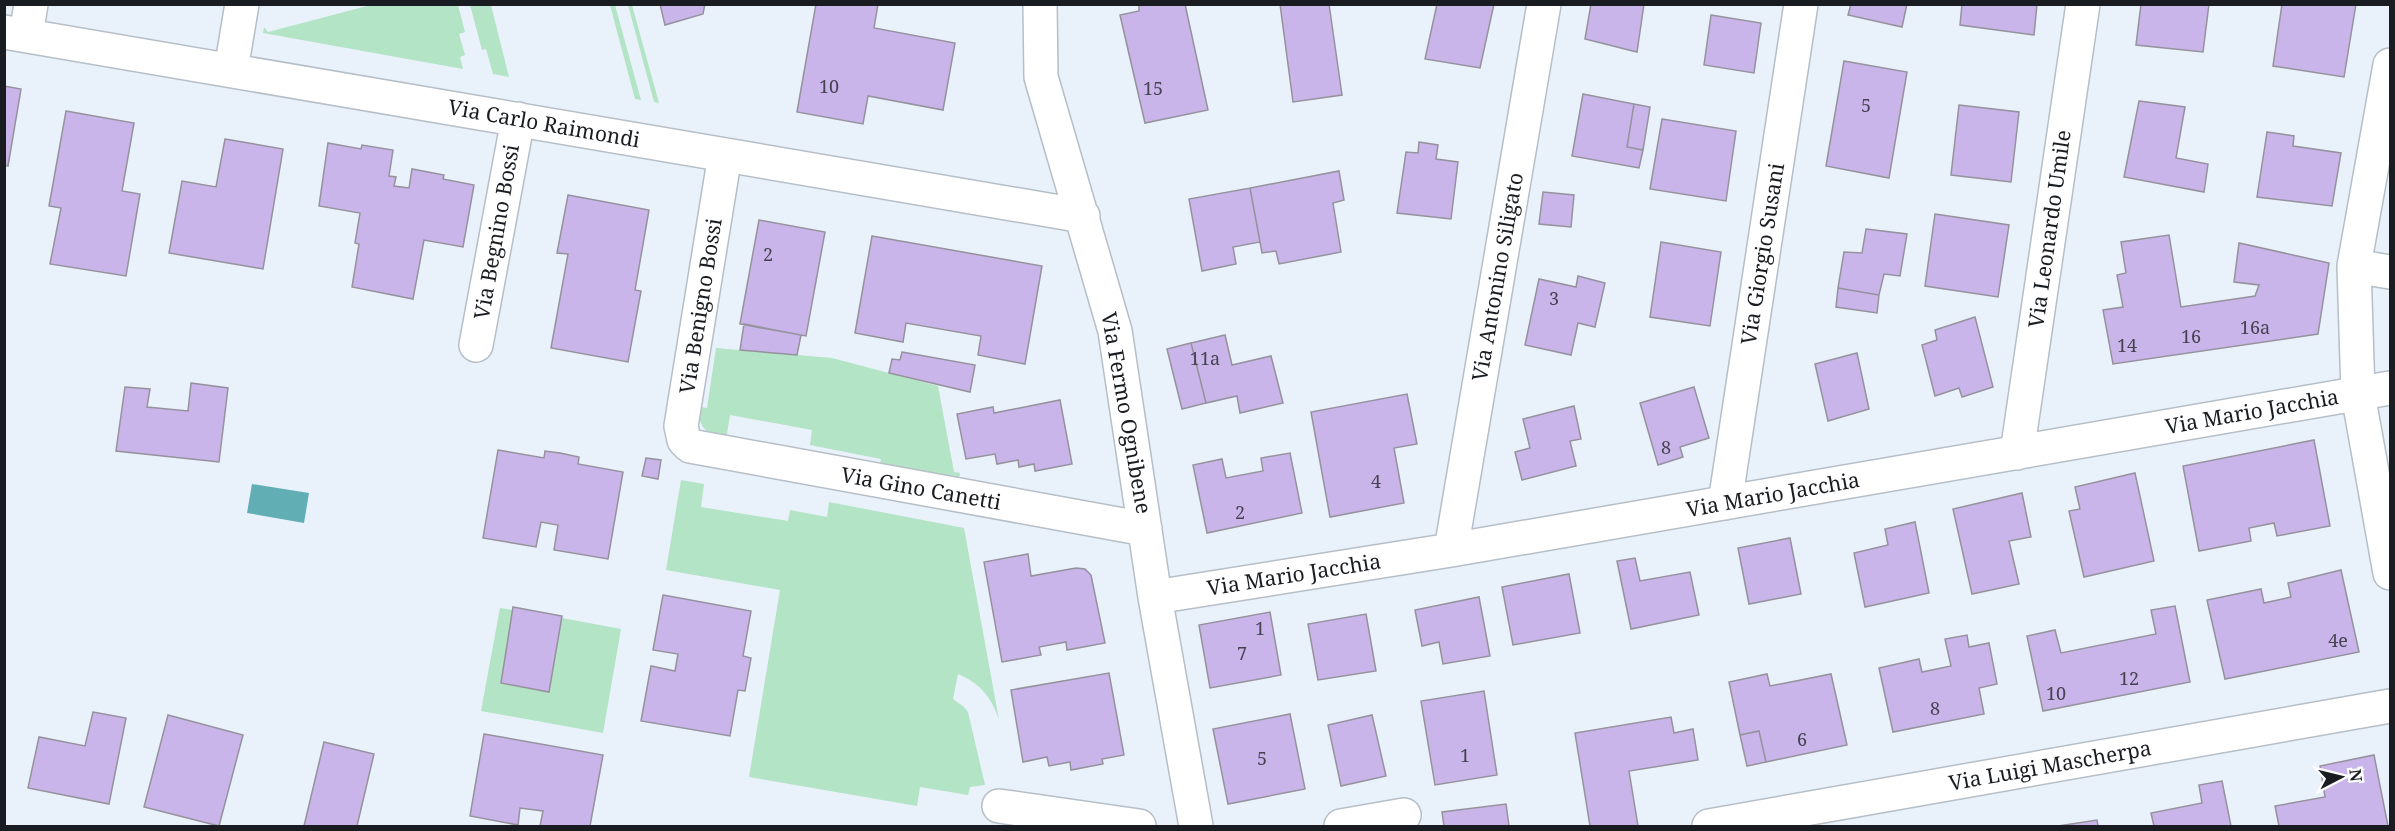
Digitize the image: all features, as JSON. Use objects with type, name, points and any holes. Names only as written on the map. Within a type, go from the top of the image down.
[{"type":"street","points":[[231,70],[242,4]]},
{"type":"street","name":"Via Fermo Ognibene","points":[[1040,4],[1041,77],[1115,330],[1191,826]]},
{"type":"street","name":"Via Antonino Siligato","points":[[1451,550],[1545,4]]},
{"type":"street","name":"Via Giorgio Susani","points":[[1725,503],[1801,4]]},
{"type":"street","name":"Via Leonardo Umile","points":[[2017,453],[2083,4]]},
{"type":"street","name":"Via Carlo Raimondi","points":[[21,24],[231,70],[1083,216]]},
{"type":"street","points":[[2391,65],[2354,266],[2358,394],[2391,573]]},
{"type":"street","name":"Via Begnino Bossi","points":[[476,345],[518,119]]},
{"type":"street","name":"Via Benigno Bossi","points":[[697,449],[684,440],[681,426],[725,155]]},
{"type":"street","points":[[2354,266],[2391,272]]},
{"type":"street","name":"Via Mario Jacchia","points":[[1155,597],[1451,550],[2391,388]]},
{"type":"street","name":"Via Gino Canetti","points":[[697,449],[1145,529]]},
{"type":"street","name":"Via Luigi Mascherpa","points":[[1709,826],[2391,706]]},
{"type":"street","points":[[999,806],[1139,826]]},
{"type":"street","points":[[1341,826],[1404,815]]},
{"type":"green space","points":[[371,5],[458,5],[465,32],[459,34],[465,55],[460,57],[463,69],[263,33],[264,27],[268,32]]},
{"type":"green space","points":[[470,5],[491,5],[509,77],[493,74],[486,49],[482,50]]},
{"type":"green space","points":[[610,5],[615,5],[641,100],[635,99]]},
{"type":"green space","points":[[628,5],[632,5],[659,103],[654,102]]},
{"type":"green space","points":[[716,348],[832,358],[938,386],[954,472],[960,473],[958,485],[879,470],[881,459],[810,445],[812,430],[730,415],[726,440],[714,436],[702,425],[699,407],[707,408]]},
{"type":"green space","points":[[681,480],[704,484],[701,507],[788,521],[790,510],[827,517],[829,502],[964,528],[999,720],[984,692],[973,682],[958,674],[953,699],[968,712],[985,785],[970,787],[968,795],[920,787],[917,806],[749,777],[780,590],[666,570]]},
{"type":"green space","points":[[500,608],[513,610],[501,683],[549,692],[562,618],[621,629],[603,733],[481,711]]},
{"type":"water","points":[[252,484],[309,493],[304,523],[247,513]]},
{"type":"building","points":[[660,4],[705,4],[703,14],[665,25]]},
{"type":"building","points":[[816,4],[878,4],[874,28],[955,43],[943,110],[868,96],[863,124],[797,112]]},
{"type":"building","points":[[1139,4],[1185,4],[1208,110],[1145,123],[1120,15],[1139,11]]},
{"type":"building","points":[[1280,4],[1329,4],[1342,95],[1293,102]]},
{"type":"building","points":[[1437,4],[1494,4],[1480,68],[1425,59]]},
{"type":"building","points":[[1591,4],[1644,4],[1637,52],[1585,39]]},
{"type":"building","points":[[1851,4],[1907,4],[1902,27],[1848,15]]},
{"type":"building","points":[[1962,4],[2037,4],[2034,35],[1960,25]]},
{"type":"building","points":[[2141,4],[2209,4],[2203,52],[2136,45]]},
{"type":"building","points":[[2282,4],[2356,4],[2344,77],[2273,66]]},
{"type":"building","points":[[1711,15],[1761,23],[1754,73],[1704,65]]},
{"type":"building","points":[[1844,61],[1907,72],[1889,178],[1826,166]]},
{"type":"building","points":[[4,86],[21,89],[8,166],[4,165]]},
{"type":"building","points":[[1583,94],[1634,104],[1627,147],[1643,150],[1639,168],[1572,156]]},
{"type":"building","points":[[2139,101],[2185,107],[2176,158],[2208,164],[2204,192],[2124,177]]},
{"type":"building","points":[[1634,104],[1650,107],[1643,150],[1627,147]]},
{"type":"building","points":[[1959,105],[2019,112],[2011,182],[1951,175]]},
{"type":"building","points":[[66,111],[134,123],[122,191],[140,194],[126,276],[50,264],[61,208],[49,206]]},
{"type":"building","points":[[1662,119],[1736,131],[1726,201],[1650,189]]},
{"type":"building","points":[[2267,132],[2294,136],[2293,146],[2341,153],[2332,206],[2257,197]]},
{"type":"building","points":[[225,139],[283,149],[263,269],[169,253],[182,181],[216,187]]},
{"type":"building","points":[[1419,142],[1438,145],[1436,159],[1458,162],[1451,219],[1397,213],[1406,152],[1418,153]]},
{"type":"building","points":[[328,143],[361,149],[362,145],[393,150],[389,176],[396,177],[394,186],[409,188],[412,169],[444,175],[443,179],[474,185],[463,247],[424,240],[413,299],[352,287],[359,244],[355,243],[360,213],[319,206]]},
{"type":"building","points":[[1339,171],[1344,200],[1333,203],[1341,252],[1279,264],[1276,251],[1262,253],[1250,188]]},
{"type":"building","points":[[1250,188],[1260,242],[1233,247],[1236,264],[1202,271],[1189,199]]},
{"type":"building","points":[[1543,192],[1574,195],[1571,227],[1539,224]]},
{"type":"building","points":[[568,195],[649,210],[635,290],[641,291],[628,362],[551,348],[568,254],[557,253]]},
{"type":"building","points":[[1935,214],[2009,225],[1998,297],[1925,286]]},
{"type":"building","points":[[759,220],[825,232],[806,336],[740,324]]},
{"type":"building","points":[[1866,229],[1907,234],[1900,276],[1884,274],[1879,295],[1838,288],[1844,252],[1862,253]]},
{"type":"building","points":[[2169,235],[2181,307],[2255,296],[2259,285],[2234,282],[2239,243],[2329,263],[2318,334],[2113,364],[2103,310],[2123,307],[2117,275],[2126,273],[2121,242]]},
{"type":"building","points":[[872,236],[1042,266],[1025,364],[978,355],[981,336],[906,323],[903,342],[855,333]]},
{"type":"building","points":[[1661,242],[1721,252],[1710,326],[1650,317]]},
{"type":"building","points":[[1578,276],[1605,283],[1595,327],[1578,323],[1571,355],[1525,345],[1539,279],[1576,287]]},
{"type":"building","points":[[1838,288],[1879,295],[1877,313],[1836,307]]},
{"type":"building","points":[[1975,317],[1993,387],[1962,397],[1959,388],[1935,396],[1922,345],[1937,340],[1935,330]]},
{"type":"building","points":[[744,324],[801,335],[797,355],[740,350]]},
{"type":"building","points":[[1225,335],[1232,365],[1271,356],[1283,403],[1240,413],[1237,396],[1206,403],[1191,343]]},
{"type":"building","points":[[1191,343],[1206,403],[1182,409],[1167,349]]},
{"type":"building","points":[[902,352],[975,365],[970,392],[889,373],[892,359],[900,360]]},
{"type":"building","points":[[1857,353],[1869,409],[1828,421],[1815,364]]},
{"type":"building","points":[[191,383],[228,388],[219,462],[116,451],[125,387],[150,389],[147,407],[188,411]]},
{"type":"building","points":[[1694,387],[1709,438],[1680,447],[1683,457],[1658,465],[1640,403]]},
{"type":"building","points":[[1407,394],[1417,444],[1394,448],[1404,503],[1330,517],[1311,412]]},
{"type":"building","points":[[1060,400],[1072,464],[1035,471],[1034,464],[1019,467],[1018,460],[997,464],[995,454],[966,459],[957,414],[993,407],[994,413]]},
{"type":"building","points":[[1574,406],[1581,439],[1570,441],[1576,466],[1522,480],[1515,452],[1530,448],[1523,419]]},
{"type":"building","points":[[2314,440],[2330,526],[2277,536],[2274,523],[2249,528],[2251,541],[2199,551],[2183,466]]},
{"type":"building","points":[[498,450],[544,458],[545,451],[560,453],[579,457],[578,464],[623,472],[608,559],[554,550],[558,525],[541,522],[536,547],[483,538]]},
{"type":"building","points":[[1290,453],[1302,513],[1207,533],[1193,465],[1222,459],[1226,478],[1263,471],[1261,458]]},
{"type":"building","points":[[646,458],[661,460],[658,479],[642,476]]},
{"type":"building","points":[[2135,473],[2154,561],[2084,577],[2069,511],[2080,509],[2075,487]]},
{"type":"building","points":[[2022,493],[2031,537],[2009,541],[2019,584],[1972,594],[1953,509]]},
{"type":"building","points":[[1915,522],[1929,593],[1865,607],[1854,553],[1888,545],[1885,529]]},
{"type":"building","points":[[1790,538],[1801,594],[1749,604],[1738,548]]},
{"type":"building","points":[[1028,554],[1031,576],[1076,568],[1085,569],[1091,575],[1105,643],[1067,650],[1066,642],[1039,647],[1041,655],[1002,662],[984,562]]},
{"type":"building","points":[[1635,558],[1640,581],[1690,572],[1699,615],[1631,629],[1617,561]]},
{"type":"building","points":[[2341,570],[2359,652],[2225,679],[2207,600],[2261,589],[2264,603],[2291,597],[2288,583]]},
{"type":"building","points":[[1569,574],[1580,633],[1513,645],[1502,587]]},
{"type":"building","points":[[663,595],[751,611],[743,656],[751,658],[745,691],[738,690],[730,736],[641,721],[651,666],[675,671],[678,654],[653,650]]},
{"type":"building","points":[[1479,597],[1490,656],[1443,664],[1439,642],[1422,646],[1415,610]]},
{"type":"building","points":[[2175,606],[2190,682],[2043,711],[2027,636],[2055,630],[2061,653],[2156,634],[2151,610]]},
{"type":"building","points":[[513,607],[562,616],[549,692],[501,683]]},
{"type":"building","points":[[1270,612],[1281,675],[1210,688],[1199,625]]},
{"type":"building","points":[[1366,614],[1376,671],[1318,680],[1308,624]]},
{"type":"building","points":[[1967,635],[1969,647],[1989,643],[1997,684],[1979,688],[1984,714],[1893,732],[1879,668],[1919,659],[1922,672],[1951,666],[1945,639]]},
{"type":"building","points":[[1109,673],[1124,755],[1102,759],[1103,764],[1071,770],[1070,762],[1049,766],[1047,757],[1023,762],[1011,690]]},
{"type":"building","points":[[1767,674],[1770,686],[1831,674],[1847,745],[1766,762],[1759,731],[1740,735],[1729,682]]},
{"type":"building","points":[[1484,691],[1497,775],[1435,785],[1421,701]]},
{"type":"building","points":[[93,712],[126,718],[109,804],[28,788],[39,737],[85,746]]},
{"type":"building","points":[[1290,714],[1305,789],[1228,804],[1213,729]]},
{"type":"building","points":[[168,715],[243,735],[219,826],[144,807]]},
{"type":"building","points":[[1372,715],[1386,776],[1341,786],[1328,725]]},
{"type":"building","points":[[1671,717],[1674,733],[1693,729],[1698,760],[1629,771],[1638,826],[1590,826],[1575,733]]},
{"type":"building","points":[[1759,731],[1766,762],[1747,766],[1740,735]]},
{"type":"building","points":[[484,734],[603,755],[590,826],[540,826],[543,811],[520,808],[518,825],[470,816]]},
{"type":"building","points":[[324,742],[374,754],[357,826],[304,826]]},
{"type":"building","points":[[2374,755],[2388,826],[2279,826],[2275,806],[2325,797],[2320,766]]},
{"type":"building","points":[[2222,781],[2231,826],[2154,826],[2151,813],[2202,803],[2199,785]]},
{"type":"building","points":[[1506,804],[1509,826],[1444,826],[1442,812]]},
{"type":"building","points":[[2097,820],[2098,826],[2058,826]]}]
